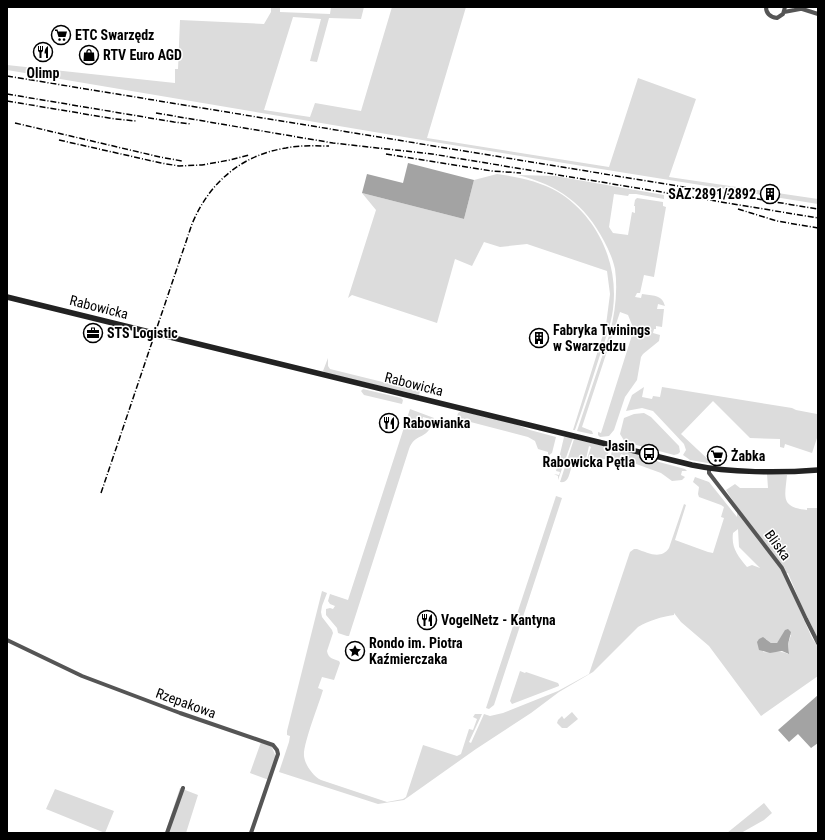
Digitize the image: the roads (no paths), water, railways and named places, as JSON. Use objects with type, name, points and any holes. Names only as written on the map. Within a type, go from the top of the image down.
[{"type":"street","points":[[766,7],[768,14],[773,18],[780,16],[784,9],[801,9]]},
{"type":"street","points":[[796,7],[818,14]]},
{"type":"street","name":"Rabowicka","points":[[7,297],[709,468],[788,472],[818,470]]},
{"type":"street","name":"Bliska","points":[[709,468],[709,473],[782,568],[818,642]]},
{"type":"street","name":"Rzepakowa","points":[[7,640],[82,676],[180,713],[273,745],[278,754],[251,833]]},
{"type":"street","points":[[167,833],[183,788]]},
{"type":"railway","points":[[7,76],[818,209]]},
{"type":"railway","points":[[7,94],[191,124]]},
{"type":"railway","points":[[7,101],[115,119],[136,121]]},
{"type":"railway","points":[[156,113],[333,143],[432,154],[818,218]]},
{"type":"railway","points":[[15,123],[182,161]]},
{"type":"railway","points":[[59,140],[179,166],[202,165],[249,155]]},
{"type":"railway","points":[[101,493],[192,224],[199,209],[217,184],[228,173],[255,157],[291,147],[329,146]]},
{"type":"railway","points":[[386,154],[492,171],[521,173]]},
{"type":"railway","points":[[738,209],[777,221],[818,228]]},
{"type":"place","name":"ETC Swarzędz","points":[[61,35]]},
{"type":"place","name":"Olimp","points":[[43,52]]},
{"type":"place","name":"RTV Euro AGD","points":[[89,55]]},
{"type":"place","name":"SAZ 2891/2892","points":[[770,194]]},
{"type":"place","name":"STS Logistic","points":[[93,333]]},
{"type":"place","name":"Fabryka Twinings w Swarzędzu","points":[[539,338]]},
{"type":"place","name":"Rabowianka","points":[[389,423]]},
{"type":"place","name":"Jasin Rabowicka Pętla","points":[[649,454]]},
{"type":"place","name":"Żabka","points":[[717,456]]},
{"type":"place","name":"VogelNetz - Kantyna","points":[[427,620]]},
{"type":"place","name":"Rondo im. Piotra Kaźmierczaka","points":[[355,651]]}]
